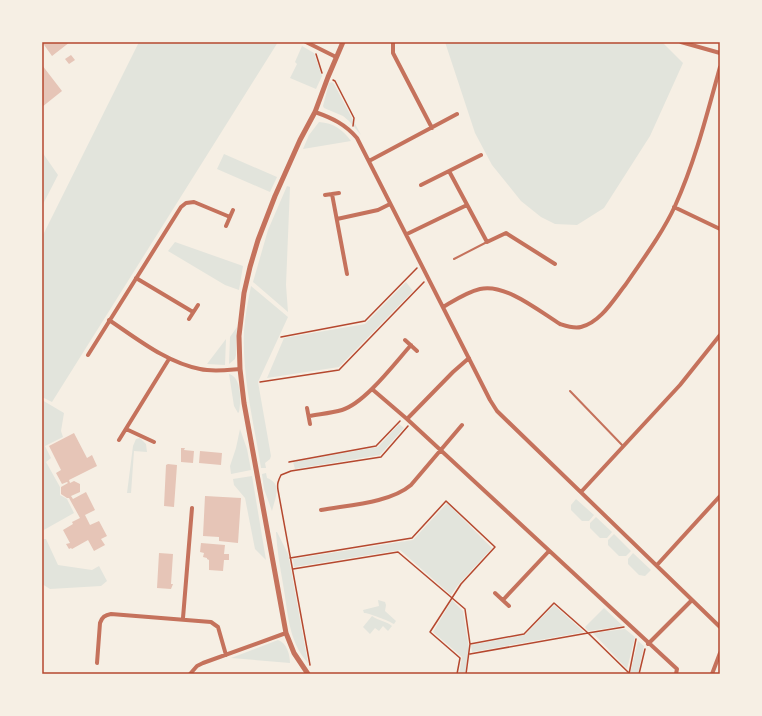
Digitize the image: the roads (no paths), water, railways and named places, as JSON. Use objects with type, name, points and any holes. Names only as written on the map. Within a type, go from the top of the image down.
[{"type":"street","points":[[306,42],[336,57]]},
{"type":"street","points":[[308,674],[294,653],[286,633],[246,411],[240,369],[240,322],[250,267],[275,196],[300,140],[315,112],[343,42]]},
{"type":"street","points":[[393,42],[394,53],[432,128]]},
{"type":"street","points":[[682,42],[720,53]]},
{"type":"street","points":[[443,307],[471,292],[487,288],[496,288],[504,290],[560,324],[569,327],[580,328],[590,324],[601,315],[654,243],[674,207],[693,162],[720,67]]},
{"type":"street","points":[[315,112],[341,123],[357,138],[497,411],[720,627]]},
{"type":"street","points":[[369,161],[457,114]]},
{"type":"street","points":[[421,185],[481,155]]},
{"type":"street","points":[[450,171],[487,242],[506,233],[555,264]]},
{"type":"street","points":[[325,195],[339,193]]},
{"type":"street","points":[[332,194],[347,274]]},
{"type":"street","points":[[88,355],[180,207],[186,203],[194,202],[230,217]]},
{"type":"street","points":[[337,218],[378,210],[390,204]]},
{"type":"street","points":[[407,234],[467,204]]},
{"type":"street","points":[[674,207],[720,229]]},
{"type":"street","points":[[226,226],[233,210]]},
{"type":"street","points":[[136,278],[193,312]]},
{"type":"street","points":[[189,319],[198,305]]},
{"type":"street","points":[[109,320],[169,359],[184,365],[201,369],[240,369]]},
{"type":"street","points":[[581,492],[680,385],[720,336]]},
{"type":"street","points":[[405,340],[417,351]]},
{"type":"street","points":[[309,416],[343,410],[356,403],[372,389],[411,345]]},
{"type":"street","points":[[405,418],[469,358]]},
{"type":"street","points":[[119,440],[169,359]]},
{"type":"street","points":[[372,389],[411,423],[637,634],[677,669],[676,674]]},
{"type":"street","points":[[307,408],[310,424]]},
{"type":"street","points":[[321,510],[383,499],[404,491],[411,485],[462,425]]},
{"type":"street","points":[[126,429],[154,442]]},
{"type":"street","points":[[657,565],[720,496]]},
{"type":"street","points":[[183,618],[192,508]]},
{"type":"street","points":[[502,600],[549,552]]},
{"type":"street","points":[[495,593],[509,606]]},
{"type":"street","points":[[647,643],[692,600]]},
{"type":"street","points":[[97,663],[100,623],[105,615],[111,614],[208,621],[218,627],[226,655]]},
{"type":"street","points":[[190,674],[197,666],[286,633]]},
{"type":"street","points":[[712,674],[720,653]]},
{"type":"lane","points":[[454,259],[487,242]]},
{"type":"lane","points":[[570,390],[623,446]]}]
